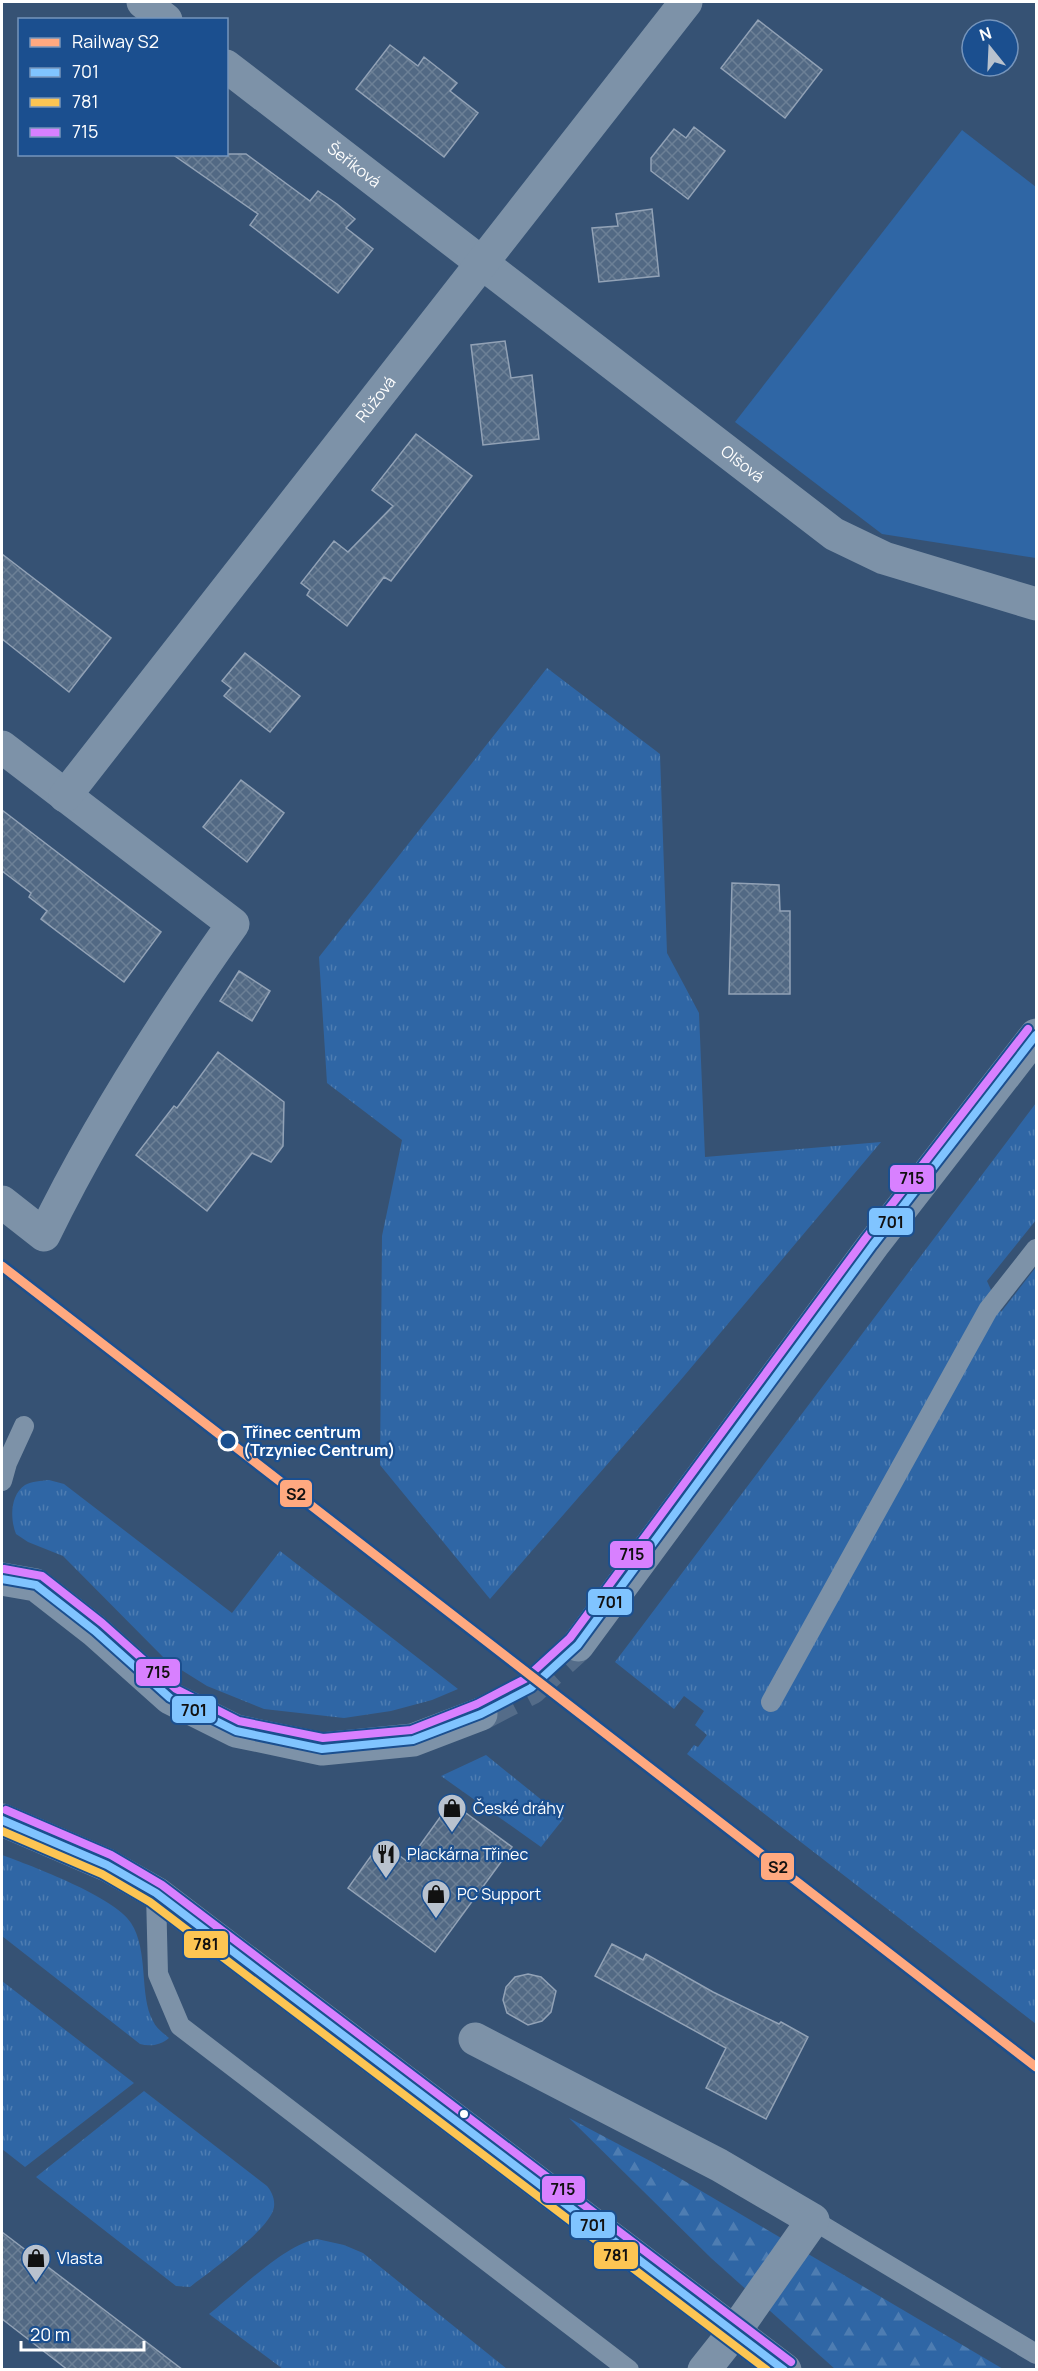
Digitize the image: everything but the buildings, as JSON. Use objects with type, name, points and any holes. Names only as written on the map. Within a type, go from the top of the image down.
[{"type":"main road","points":[[2,1820],[107,1865],[156,1893],[785,2370]]},
{"type":"street","points":[[143,2],[163,18]]},
{"type":"street","name":"Růžová","points":[[65,796],[686,2]]},
{"type":"street","name":"Šeříková","points":[[228,68],[482,263]]},
{"type":"street","name":"Olšová","points":[[482,263],[834,534],[884,558],[1036,604]]},
{"type":"street","points":[[2,747],[233,924],[185,992],[122,1092],[74,1174],[44,1235],[2,1202]]},
{"type":"street","points":[[579,1645],[873,1245],[1036,1035]]},
{"type":"street","points":[[2,1579],[36,1585],[95,1631],[170,1698],[236,1731],[322,1749],[413,1740],[481,1714]]},
{"type":"street","points":[[475,2039],[719,2165],[813,2220],[735,2331],[704,2370]]},
{"type":"lane","points":[[771,1702],[988,1310],[1036,1249]]},
{"type":"lane","points":[[2,1481],[7,1463],[24,1426]]},
{"type":"lane","points":[[156,1893],[158,1974],[180,2026],[629,2370]]},
{"type":"lane","points":[[813,2220],[1036,2354]]},
{"type":"green space","points":[[962,130],[1036,187],[1036,558],[882,534],[735,422]]},
{"type":"green space","points":[[547,668],[660,754],[667,953],[699,1013],[705,1157],[881,1142],[679,1382],[490,1599],[380,1465],[382,1236],[402,1140],[327,1083],[319,957]]},
{"type":"green space","points":[[1036,1103],[1036,1220],[987,1281],[1001,1312],[1036,1267],[1036,2024],[687,1754],[694,1745],[698,1747],[707,1735],[695,1725],[704,1711],[684,1696],[674,1709],[615,1662]]},
{"type":"green space","points":[[49,1480],[64,1484],[232,1613],[280,1551],[458,1689],[432,1700],[391,1711],[344,1718],[264,1709],[207,1686],[167,1661],[63,1556],[28,1542],[16,1534],[12,1515],[16,1495],[25,1485]]},
{"type":"green space","points":[[486,1755],[564,1818],[541,1847],[441,1776]]},
{"type":"green space","points":[[2,1855],[72,1883],[122,1913],[137,1934],[149,2011],[156,2026],[169,2038],[155,2045],[140,2044],[2,1936]]},
{"type":"green space","points":[[2,1981],[134,2083],[25,2167],[2,2149]]},
{"type":"green space","points":[[144,2091],[267,2186],[274,2198],[274,2207],[262,2227],[238,2250],[190,2287],[176,2286],[36,2177]]},
{"type":"green space","points":[[569,2118],[654,2163],[1003,2369],[835,2369],[711,2258]]},
{"type":"green space","points":[[317,2239],[344,2245],[363,2253],[507,2369],[283,2369],[209,2314],[276,2259],[304,2243]]},
{"type":"tunnel","points":[[481,1714],[531,1688],[578,1645]]},
{"type":"rail line","name":"S2","points":[[2,1266],[1036,2067]]},
{"type":"transit line","name":"715","points":[[4,1569],[42,1576],[102,1623],[176,1689],[239,1721],[323,1738],[411,1730],[477,1704],[525,1679],[570,1638],[865,1239],[1028,1029]]},
{"type":"transit line","name":"701","points":[[2,1579],[36,1585],[95,1631],[170,1698],[236,1731],[322,1749],[413,1740],[481,1714],[531,1688],[578,1645],[873,1245],[1036,1035]]},
{"type":"transit line","name":"715","points":[[6,1810],[111,1855],[162,1885],[791,2362]]},
{"type":"transit line","name":"701","points":[[2,1820],[107,1865],[156,1893],[784,2370]]},
{"type":"transit line","name":"781","points":[[2,1831],[102,1874],[150,1902],[767,2370]]},
{"type":"place","name":"Třinec centrum (Trzyniec Centrum)","points":[[228,1441]]},
{"type":"place","name":"České dráhy","points":[[452,1834]]},
{"type":"place","name":"Plackárna Třinec","points":[[386,1880]]},
{"type":"place","name":"PC Support","points":[[436,1920]]},
{"type":"place","name":"Vlasta","points":[[36,2284]]}]
